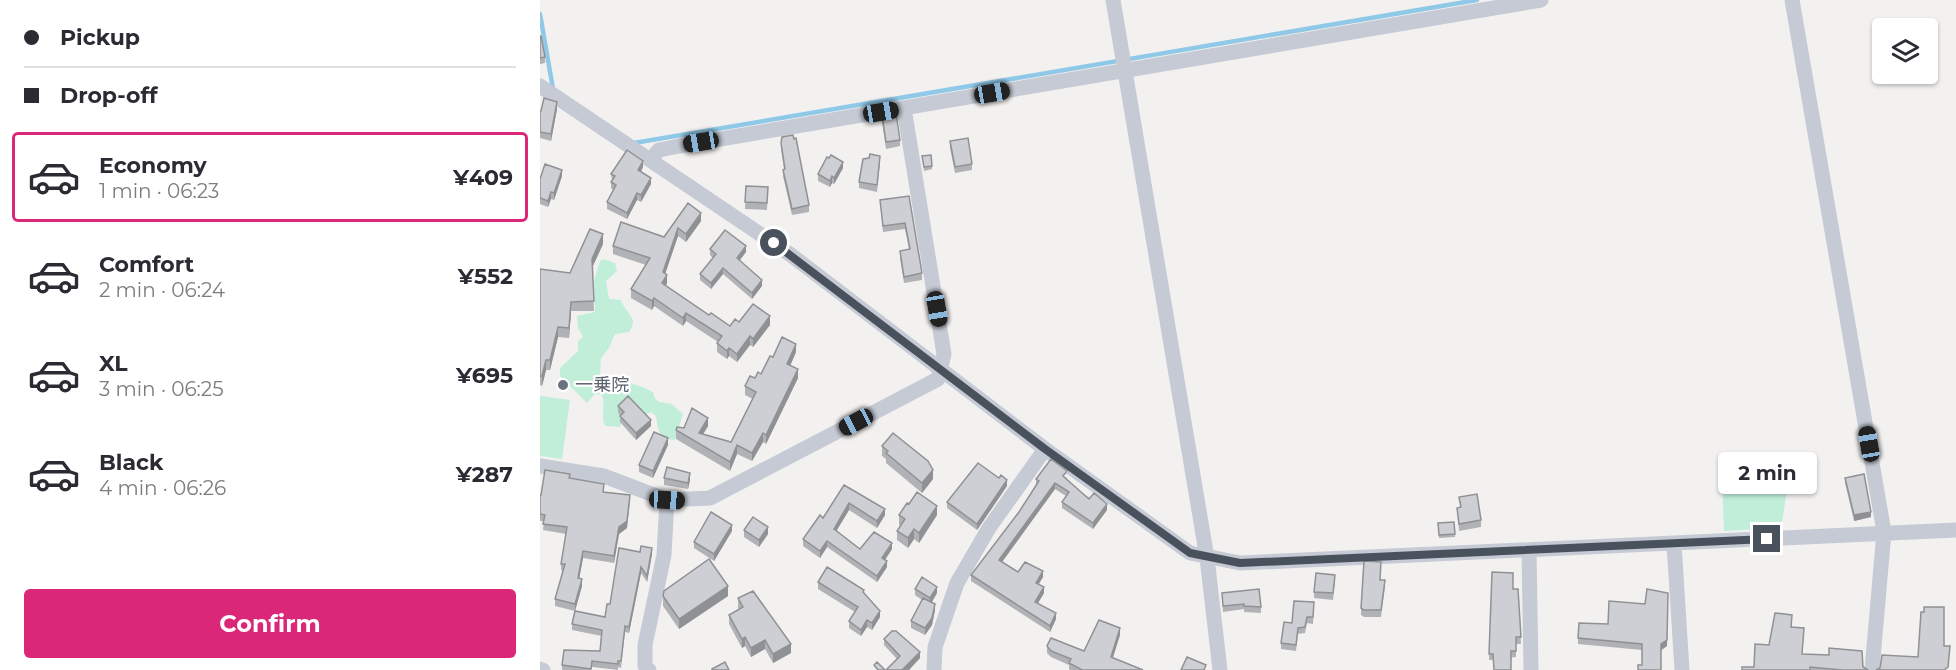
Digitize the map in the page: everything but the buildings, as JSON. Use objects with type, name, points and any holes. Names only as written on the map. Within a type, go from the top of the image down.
[{"type":"street","points":[[1113,0],[1207,558],[1220,670]]},
{"type":"street","points":[[651,159],[659,150],[679,146],[1541,0]]},
{"type":"street","points":[[1792,0],[1884,532],[1872,670]]},
{"type":"street","points":[[540,86],[791,255],[1045,449],[1190,553],[1240,563],[1674,544],[1884,532],[1956,531]]},
{"type":"street","points":[[540,466],[604,476],[667,500],[710,498],[938,379],[944,354],[904,108]]},
{"type":"street","points":[[934,670],[935,647],[961,575],[989,528],[1045,449]]},
{"type":"street","points":[[643,669],[645,645],[664,555],[667,500]]},
{"type":"street","points":[[1674,544],[1682,670]]},
{"type":"street","points":[[1529,550],[1531,670]]},
{"type":"green space","points":[[604,259],[615,263],[617,271],[606,281],[609,299],[621,300],[633,323],[629,332],[615,334],[609,348],[601,358],[600,377],[615,385],[621,382],[641,386],[653,392],[657,401],[674,406],[683,414],[675,440],[662,436],[658,429],[656,416],[651,412],[645,415],[624,414],[620,427],[605,426],[601,394],[594,395],[587,403],[560,376],[560,368],[578,351],[578,341],[583,337],[578,328],[577,316],[595,312],[594,281],[600,261]]},
{"type":"green space","points":[[540,396],[570,400],[562,459],[540,456]]},
{"type":"green space","points":[[1755,475],[1757,481],[1788,484],[1781,528],[1724,531],[1722,476]]},
{"type":"waterway","points":[[634,143],[1477,0]]},
{"type":"waterway","points":[[540,14],[553,89]]},
{"type":"place","name":"一乗院","points":[[563,385]]},
{"type":"route","points":[[774,243],[1045,449],[1190,553],[1240,563],[1767,539]]}]
